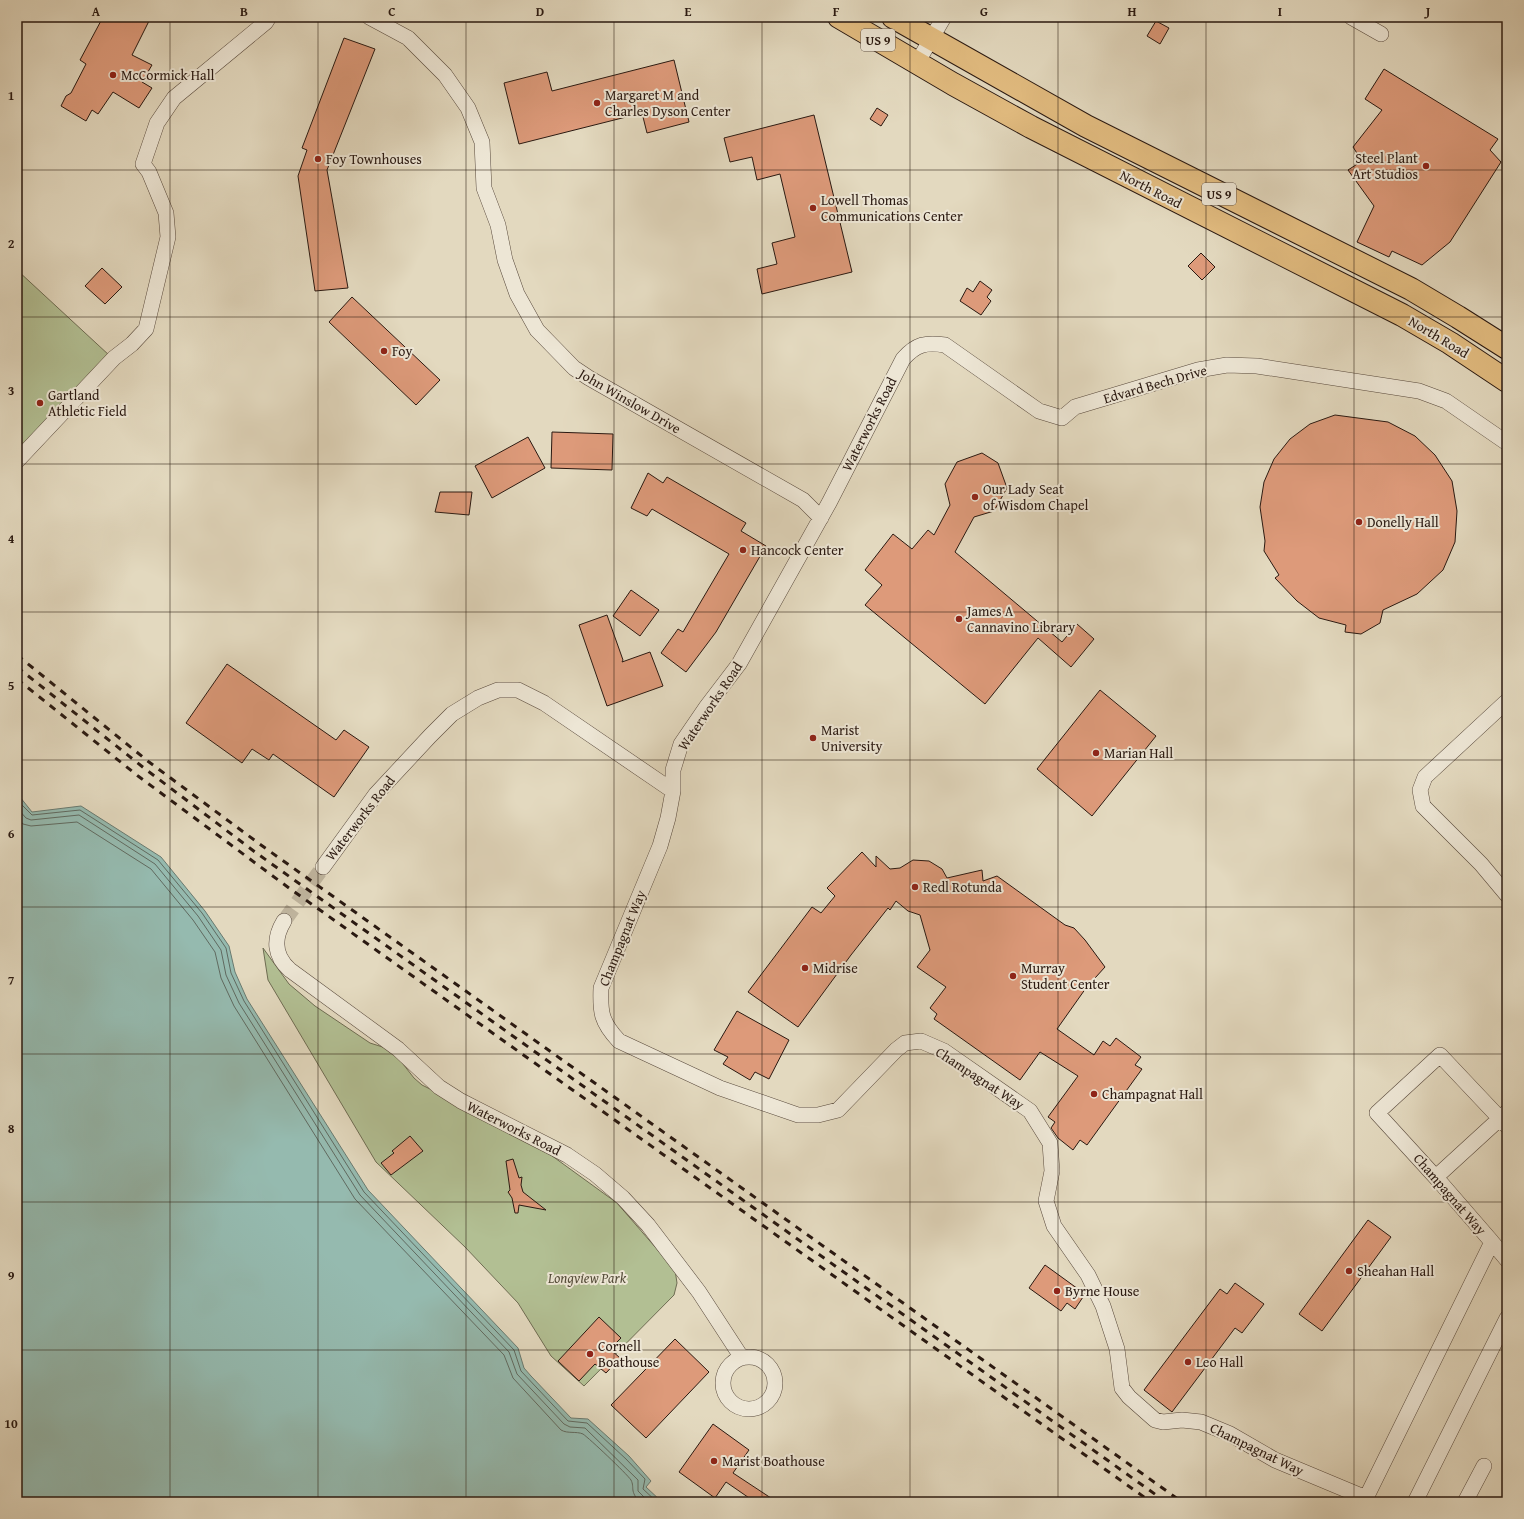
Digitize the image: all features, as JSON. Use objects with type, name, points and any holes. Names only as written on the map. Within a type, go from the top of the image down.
[{"type":"highway","name":"North Road","points":[[839,17],[917,63],[1085,155],[1402,315],[1450,343],[1507,381]]},
{"type":"highway","name":"North Road","points":[[893,17],[1093,130],[1416,293],[1507,348]]},
{"type":"street","points":[[17,461],[114,358],[132,344],[146,328],[168,237],[166,213],[149,172],[143,164],[157,123],[174,98],[266,22],[269,17]]},
{"type":"street","name":"John Winslow Drive","points":[[370,17],[408,38],[445,75],[468,108],[482,142],[484,188],[498,225],[505,260],[517,294],[538,330],[574,368],[589,378],[803,500],[821,518]]},
{"type":"street","points":[[917,63],[944,17]]},
{"type":"street","points":[[1351,17],[1381,34]]},
{"type":"street","name":"Edvard Bech Drive","points":[[911,350],[922,344],[931,343],[945,345],[1038,411],[1062,418],[1075,407],[1198,370],[1227,365],[1256,366],[1419,391],[1446,401],[1507,443]]},
{"type":"street","name":"Waterworks Road","points":[[673,791],[672,770],[681,744],[707,706],[739,664],[821,518],[897,369],[911,350]]},
{"type":"street","name":"Waterworks Road","points":[[322,867],[376,794],[436,730],[452,714],[478,698],[498,690],[518,690],[544,703],[673,791]]},
{"type":"street","points":[[1507,701],[1425,777],[1420,790],[1423,806],[1481,864],[1507,895]]},
{"type":"street","name":"Champagnat Way","points":[[673,791],[668,818],[660,846],[601,988],[601,1009],[608,1029],[619,1041],[720,1088],[798,1115],[818,1115],[838,1110],[904,1043],[921,1041],[944,1051],[1030,1111],[1050,1143],[1052,1171],[1046,1201],[1054,1226],[1088,1275],[1103,1306],[1117,1349],[1122,1388],[1129,1397],[1155,1420],[1164,1422],[1182,1420],[1201,1422],[1230,1434],[1275,1460],[1365,1500],[1492,1242],[1436,1177],[1377,1114],[1440,1055],[1504,1119]]},
{"type":"street","name":"Waterworks Road","points":[[284,921],[278,933],[277,951],[281,961],[290,970],[398,1049],[439,1087],[461,1101],[567,1155],[595,1174],[622,1198],[648,1225],[683,1271],[742,1358]]},
{"type":"street","points":[[1436,1177],[1504,1119]]},
{"type":"street","points":[[1492,1242],[1507,1260]]},
{"type":"street","points":[[1415,1502],[1507,1318]]},
{"type":"street","points":[[1465,1502],[1484,1466]]},
{"type":"green space","name":"Gartland Athletic Field","points":[[17,270],[110,356],[17,451]]},
{"type":"green space","name":"Longview Park","points":[[263,948],[289,984],[315,1006],[370,1043],[392,1050],[414,1078],[422,1085],[526,1137],[617,1203],[675,1270],[677,1283],[674,1295],[584,1386],[551,1356],[518,1303],[465,1247],[376,1162],[268,980]]},
{"type":"water","points":[[17,791],[32,812],[81,806],[161,857],[205,911],[229,946],[235,972],[247,999],[368,1190],[518,1348],[524,1368],[531,1376],[571,1418],[588,1419],[629,1456],[651,1481],[646,1487],[662,1502],[17,1502]]},
{"type":"building","name":"McCormick Hall","points":[[103,17],[151,17],[132,55],[152,65],[142,82],[152,88],[139,108],[113,92],[98,114],[92,110],[86,121],[61,106],[66,96],[71,93],[86,64],[80,60]]},
{"type":"building","points":[[1156,21],[1169,28],[1160,44],[1147,36]]},
{"type":"building","name":"Foy Townhouses","points":[[344,38],[375,49],[327,170],[348,288],[315,291],[298,176],[307,150],[302,148]]},
{"type":"building","name":"Margaret M and Charles Dyson Center","points":[[674,60],[689,122],[647,133],[642,113],[519,144],[504,83],[547,72],[552,91]]},
{"type":"building","name":"Steel Plant Art Studios","points":[[1384,69],[1498,139],[1490,150],[1501,162],[1450,242],[1422,265],[1392,251],[1389,257],[1357,242],[1374,206],[1348,170],[1362,161],[1353,147],[1382,110],[1365,99]]},
{"type":"building","points":[[877,108],[888,115],[881,126],[870,119]]},
{"type":"building","name":"Lowell Thomas Communications Center","points":[[814,115],[852,272],[762,294],[757,269],[777,264],[772,243],[795,237],[780,174],[757,180],[752,157],[730,162],[724,138]]},
{"type":"building","points":[[1201,253],[1215,267],[1202,280],[1188,266]]},
{"type":"building","points":[[102,268],[122,287],[105,304],[85,286]]},
{"type":"building","points":[[980,281],[992,290],[987,297],[991,301],[981,315],[960,301],[967,288],[973,292]]},
{"type":"building","name":"Foy","points":[[352,297],[440,380],[416,405],[329,322]]},
{"type":"building","name":"Donelly Hall","points":[[1335,415],[1388,422],[1415,436],[1435,455],[1452,481],[1457,511],[1455,542],[1443,570],[1417,594],[1383,610],[1380,623],[1361,634],[1345,632],[1346,625],[1319,618],[1297,601],[1275,578],[1279,575],[1264,551],[1265,541],[1260,507],[1264,482],[1274,459],[1290,439],[1310,424]]},
{"type":"building","points":[[552,432],[613,434],[612,470],[551,468]]},
{"type":"building","points":[[528,437],[545,468],[492,498],[475,466]]},
{"type":"building","name":"James A Cannavino Library","points":[[982,453],[998,463],[1007,488],[994,511],[974,517],[955,552],[1062,642],[1077,624],[1094,639],[1071,667],[1038,638],[985,704],[865,605],[882,585],[865,570],[893,534],[912,549],[928,530],[934,535],[950,505],[945,484],[957,462]]},
{"type":"building","name":"Hancock Center","points":[[648,473],[663,483],[667,477],[746,523],[741,531],[766,546],[716,632],[686,672],[661,653],[678,629],[683,632],[729,554],[652,509],[647,516],[631,508]]},
{"type":"building","points":[[440,492],[472,492],[469,515],[435,512]]},
{"type":"building","points":[[631,590],[659,610],[640,636],[613,616]]},
{"type":"building","points":[[607,615],[623,660],[622,662],[650,652],[663,686],[607,706],[579,625]]},
{"type":"building","points":[[227,664],[336,740],[344,730],[369,747],[334,797],[273,754],[269,760],[252,749],[242,763],[186,723]]},
{"type":"building","name":"Marian Hall","points":[[1100,690],[1156,736],[1092,816],[1037,769]]},
{"type":"building","points":[[862,852],[876,867],[876,856],[890,869],[900,868],[913,860],[929,861],[942,869],[947,878],[982,870],[983,881],[997,876],[1065,925],[1074,928],[1085,940],[1105,967],[1086,988],[1057,1029],[1094,1055],[1103,1041],[1110,1046],[1116,1038],[1141,1057],[1135,1065],[1142,1069],[1087,1145],[1080,1140],[1073,1150],[1058,1138],[1051,1128],[1055,1122],[1048,1117],[1078,1076],[1040,1052],[1020,1080],[934,1019],[937,1014],[930,1008],[946,987],[917,967],[930,950],[920,915],[908,911],[896,901],[890,910],[888,908],[851,955],[798,1027],[748,992],[812,907],[821,913],[835,896],[827,888]]},
{"type":"building","points":[[737,1011],[789,1040],[769,1079],[755,1072],[750,1080],[723,1064],[728,1057],[714,1050]]},
{"type":"building","points":[[410,1136],[423,1151],[391,1175],[381,1163],[394,1153],[392,1151]]},
{"type":"building","points":[[513,1159],[519,1178],[522,1177],[521,1185],[523,1192],[546,1210],[519,1205],[518,1213],[515,1213],[512,1198],[508,1192],[510,1190],[506,1161]]},
{"type":"building","name":"Sheahan Hall","points":[[1368,1220],[1391,1237],[1322,1331],[1299,1314]]},
{"type":"building","name":"Byrne House","points":[[1045,1265],[1085,1294],[1075,1309],[1067,1303],[1061,1311],[1029,1288]]},
{"type":"building","name":"Leo Hall","points":[[1235,1283],[1264,1304],[1242,1333],[1235,1328],[1172,1412],[1144,1390],[1220,1289],[1227,1294]]},
{"type":"building","name":"Cornell Boathouse","points":[[599,1317],[621,1338],[610,1349],[620,1358],[606,1373],[595,1364],[579,1381],[558,1361]]},
{"type":"building","points":[[675,1339],[709,1372],[646,1438],[611,1405]]},
{"type":"building","name":"Marist Boathouse","points":[[713,1424],[749,1450],[733,1473],[777,1502],[755,1502],[726,1482],[715,1498],[679,1472]]},
{"type":"tunnel","points":[[284,921],[323,867]]},
{"type":"railway","points":[[17,655],[149,762],[261,845],[1182,1502]]},
{"type":"railway","points":[[17,667],[144,768],[255,852],[1166,1502]]},
{"type":"railway","points":[[17,679],[138,776],[289,888],[1151,1502]]},
{"type":"place","name":"McCormick Hall","points":[[113,75]]},
{"type":"place","name":"Margaret M and Charles Dyson Center","points":[[597,103]]},
{"type":"place","name":"Foy Townhouses","points":[[318,159]]},
{"type":"place","name":"Steel Plant Art Studios","points":[[1426,166]]},
{"type":"place","name":"Lowell Thomas Communications Center","points":[[813,208]]},
{"type":"place","name":"Foy","points":[[384,351]]},
{"type":"place","name":"Gartland Athletic Field","points":[[40,403]]},
{"type":"place","name":"Our Lady Seat of Wisdom Chapel","points":[[975,497]]},
{"type":"place","name":"Donelly Hall","points":[[1359,522]]},
{"type":"place","name":"Hancock Center","points":[[743,550]]},
{"type":"place","name":"James A Cannavino Library","points":[[959,619]]},
{"type":"place","name":"Marist University","points":[[813,738]]},
{"type":"place","name":"Marian Hall","points":[[1096,753]]},
{"type":"place","name":"Redl Rotunda","points":[[915,887]]},
{"type":"place","name":"Midrise","points":[[805,968]]},
{"type":"place","name":"Murray Student Center","points":[[1013,976]]},
{"type":"place","name":"Champagnat Hall","points":[[1094,1094]]},
{"type":"place","name":"Sheahan Hall","points":[[1349,1271]]},
{"type":"place","name":"Byrne House","points":[[1057,1291]]},
{"type":"place","name":"Cornell Boathouse","points":[[590,1354]]},
{"type":"place","name":"Leo Hall","points":[[1188,1362]]},
{"type":"place","name":"Marist Boathouse","points":[[714,1461]]}]
